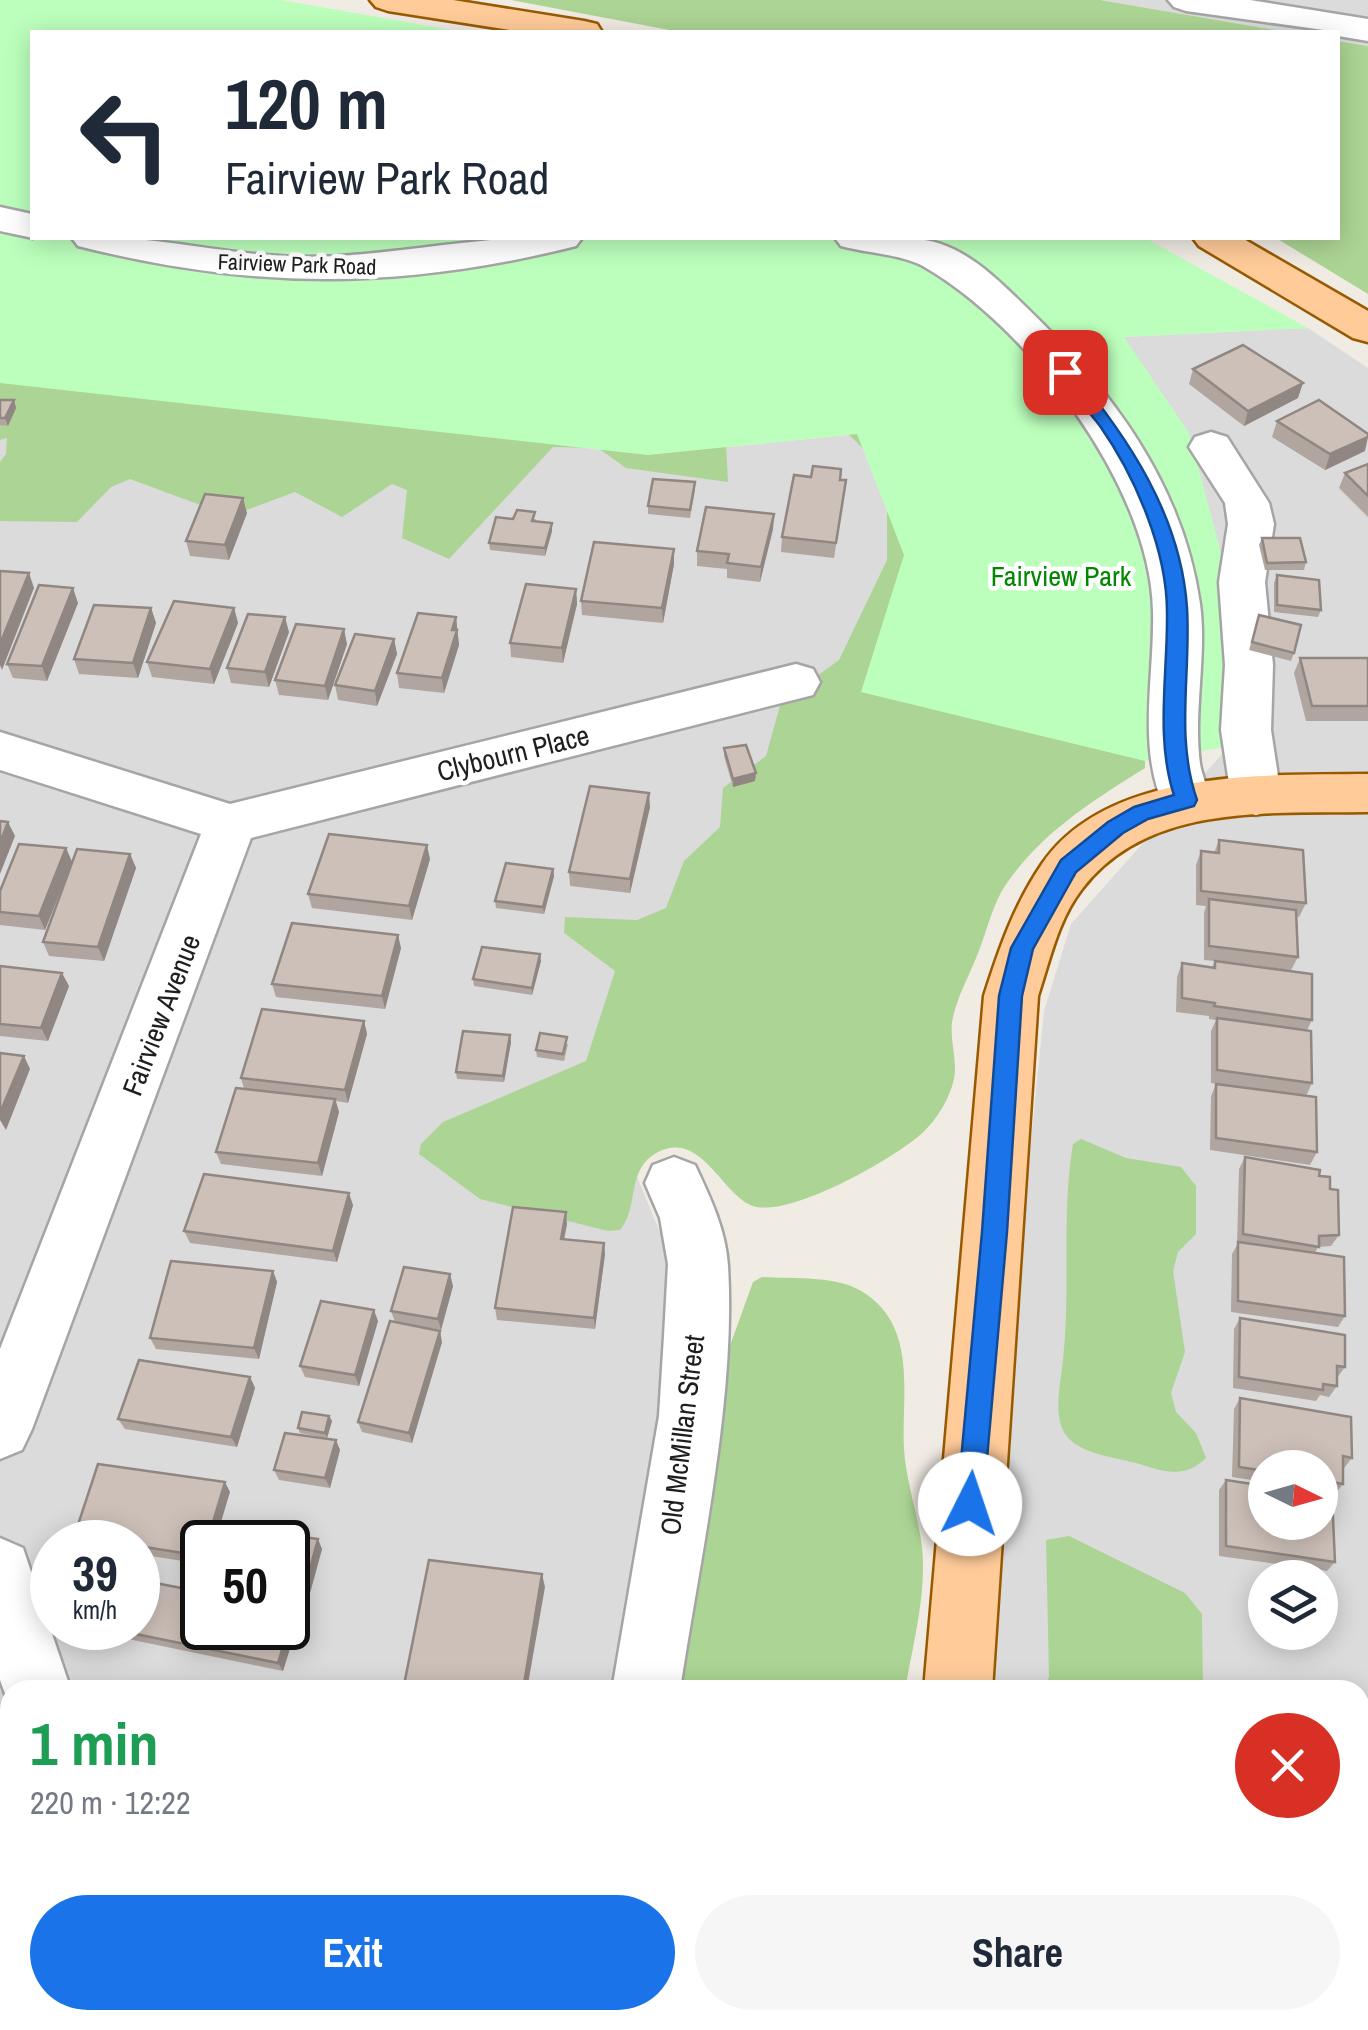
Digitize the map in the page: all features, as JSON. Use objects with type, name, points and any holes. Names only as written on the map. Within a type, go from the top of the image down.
[{"type":"main road","points":[[388,0],[572,30]]},
{"type":"main road","points":[[1216,240],[1368,329]]},
{"type":"main road","points":[[959,1680],[1010,996],[1022,948],[1068,866],[1115,828],[1142,813],[1186,800],[1368,793]]},
{"type":"street","points":[[1204,2],[1368,30]]},
{"type":"street","points":[[0,219],[30,226]]},
{"type":"street","name":"Fairview Park Road","points":[[102,240],[214,262],[345,270],[462,260],[553,240]]},
{"type":"street","points":[[864,240],[930,254],[977,283],[1043,346],[1108,425],[1144,487],[1166,548],[1177,606],[1175,766],[1186,800]]},
{"type":"street","points":[[1211,448],[1247,503],[1251,524],[1242,582],[1249,665],[1246,730],[1256,796]]},
{"type":"street","name":"Clybourn Place","points":[[230,824],[796,682]]},
{"type":"street","points":[[0,751],[230,824]]},
{"type":"street","name":"Fairview Avenue","points":[[0,1428],[212,881],[230,824]]},
{"type":"street","name":"Old McMillan Street","points":[[648,1680],[690,1416],[695,1336],[698,1264],[689,1218],[674,1183]]},
{"type":"street","points":[[0,1571],[34,1680]]},
{"type":"shaded area","points":[[1100,0],[1368,0],[1368,46],[1340,41],[1340,30],[1275,30]]},
{"type":"shaded area","points":[[1308,328],[1368,368],[1368,1680],[977,1680],[1044,1011],[1071,924],[1230,745],[1123,337]]},
{"type":"shaded area","points":[[0,383],[648,455],[858,434],[904,555],[628,1155],[678,1276],[623,1680],[0,1680]]},
{"type":"green space","name":"Fairview Park","points":[[0,0],[281,0],[451,30],[30,30],[30,240],[1149,240],[1308,328],[1124,337],[1189,433],[1231,590],[1230,746],[1145,761],[861,692],[904,555],[857,434],[648,455],[0,383]]},
{"type":"green space","points":[[511,0],[1100,0],[1275,30],[669,30]]},
{"type":"green space","points":[[1340,41],[1368,46],[1368,294],[1279,240],[1340,240]]},
{"type":"green space","points":[[0,233],[111,267],[705,240],[1145,761],[1145,768],[1053,833],[1002,891],[953,1017],[952,1087],[939,1114],[926,1129],[888,1158],[818,1194],[774,1207],[757,1207],[734,1193],[688,1150],[658,1152],[641,1168],[630,1210],[620,1230],[608,1231],[480,1199],[419,1154],[421,1144],[443,1122],[586,1061],[615,971],[564,933],[565,917],[637,920],[666,908],[684,861],[720,827],[723,788],[766,756],[781,702],[839,660],[887,560],[887,472],[788,375],[722,369],[728,482],[626,468],[598,448],[553,447],[449,559],[402,538],[407,490],[392,484],[342,517],[295,492],[230,516],[130,479],[111,487],[77,522],[0,521],[0,462],[6,454],[7,438],[0,440]]},
{"type":"green space","points":[[1081,1139],[1126,1158],[1181,1167],[1196,1186],[1196,1234],[1178,1252],[1173,1271],[1185,1352],[1171,1393],[1176,1412],[1196,1433],[1206,1458],[1189,1469],[1164,1471],[1080,1447],[1066,1435],[1059,1418],[1069,1171],[1073,1144]]},
{"type":"green space","points":[[762,1277],[843,1284],[866,1294],[893,1326],[903,1365],[905,1461],[923,1564],[907,1680],[676,1680],[715,1387],[753,1282]]},
{"type":"green space","points":[[1069,1536],[1185,1593],[1202,1614],[1203,1680],[1048,1680],[1046,1540]]},
{"type":"building","points":[[1243,345],[1303,383],[1248,411],[1193,369]]},
{"type":"building","points":[[0,400],[14,400],[5,418],[0,418]]},
{"type":"building","points":[[1319,400],[1368,437],[1330,454],[1277,421]]},
{"type":"building","points":[[1368,464],[1368,496],[1345,473]]},
{"type":"building","points":[[813,466],[841,469],[840,480],[846,480],[836,543],[782,537],[794,475],[811,477]]},
{"type":"building","points":[[653,479],[695,482],[690,510],[648,506]]},
{"type":"building","points":[[205,494],[243,498],[225,545],[186,541]]},
{"type":"building","points":[[706,507],[774,514],[761,567],[727,563],[729,554],[697,551]]},
{"type":"building","points":[[517,510],[535,512],[532,521],[552,523],[545,548],[489,543],[496,517],[513,519]]},
{"type":"building","points":[[1262,538],[1300,538],[1306,562],[1267,563]]},
{"type":"building","points":[[594,542],[674,549],[662,608],[581,601]]},
{"type":"building","points":[[0,571],[29,573],[0,644]]},
{"type":"building","points":[[1277,575],[1319,580],[1321,610],[1277,605]]},
{"type":"building","points":[[526,584],[576,589],[562,648],[510,643]]},
{"type":"building","points":[[39,585],[73,588],[42,666],[7,664]]},
{"type":"building","points":[[174,601],[234,608],[210,669],[147,662]]},
{"type":"building","points":[[94,605],[151,608],[133,663],[74,659]]},
{"type":"building","points":[[418,613],[456,617],[452,630],[457,630],[442,678],[397,673]]},
{"type":"building","points":[[248,614],[285,617],[265,672],[227,668]]},
{"type":"building","points":[[1259,615],[1301,625],[1294,653],[1252,642]]},
{"type":"building","points":[[296,624],[344,629],[325,686],[275,680]]},
{"type":"building","points":[[355,634],[394,639],[375,691],[335,685]]},
{"type":"building","points":[[1300,658],[1368,658],[1368,706],[1312,706]]},
{"type":"building","points":[[746,745],[756,773],[733,779],[724,748]]},
{"type":"building","points":[[590,786],[649,793],[630,879],[569,872]]},
{"type":"building","points":[[0,821],[8,822],[0,843]]},
{"type":"building","points":[[329,834],[427,845],[409,906],[308,894]]},
{"type":"building","points":[[1219,840],[1303,850],[1306,903],[1201,891],[1201,851],[1219,853]]},
{"type":"building","points":[[19,844],[66,848],[39,916],[0,912],[0,891]]},
{"type":"building","points":[[77,849],[130,854],[98,947],[43,942]]},
{"type":"building","points":[[506,863],[553,869],[543,907],[495,901]]},
{"type":"building","points":[[1209,899],[1296,910],[1298,957],[1209,946]]},
{"type":"building","points":[[292,923],[398,935],[382,996],[272,984]]},
{"type":"building","points":[[482,947],[540,954],[532,988],[473,979]]},
{"type":"building","points":[[1215,961],[1312,974],[1312,1020],[1182,998],[1182,963],[1215,968]]},
{"type":"building","points":[[0,966],[62,973],[41,1028],[0,1024]]},
{"type":"building","points":[[262,1009],[364,1021],[345,1090],[241,1078]]},
{"type":"building","points":[[1217,1018],[1311,1031],[1312,1083],[1217,1070]]},
{"type":"building","points":[[463,1031],[510,1035],[503,1076],[456,1072]]},
{"type":"building","points":[[540,1033],[567,1037],[563,1054],[536,1050]]},
{"type":"building","points":[[0,1053],[24,1056],[0,1113]]},
{"type":"building","points":[[1216,1084],[1316,1097],[1317,1152],[1216,1138]]},
{"type":"building","points":[[236,1088],[335,1099],[318,1163],[216,1152]]},
{"type":"building","points":[[1245,1157],[1320,1170],[1319,1176],[1330,1177],[1330,1189],[1338,1190],[1339,1235],[1319,1236],[1319,1247],[1243,1234]]},
{"type":"building","points":[[204,1174],[349,1193],[333,1251],[184,1231]]},
{"type":"building","points":[[513,1207],[566,1212],[561,1239],[604,1243],[594,1318],[495,1308]]},
{"type":"building","points":[[1238,1242],[1344,1257],[1345,1316],[1238,1301]]},
{"type":"building","points":[[171,1261],[273,1271],[254,1348],[150,1338]]},
{"type":"building","points":[[404,1267],[450,1274],[438,1319],[391,1311]]},
{"type":"building","points":[[321,1301],[374,1310],[355,1375],[300,1366]]},
{"type":"building","points":[[1240,1318],[1345,1335],[1345,1367],[1337,1366],[1337,1386],[1323,1384],[1323,1390],[1239,1377]]},
{"type":"building","points":[[390,1321],[440,1331],[409,1433],[358,1422]]},
{"type":"building","points":[[139,1360],[250,1377],[231,1437],[118,1419]]},
{"type":"building","points":[[1240,1398],[1351,1417],[1352,1458],[1343,1456],[1343,1484],[1338,1483],[1338,1450],[1248,1450],[1248,1468],[1239,1467]]},
{"type":"building","points":[[302,1412],[329,1416],[325,1433],[298,1428]]},
{"type":"building","points":[[285,1433],[336,1440],[325,1478],[274,1470]]},
{"type":"building","points":[[98,1464],[225,1482],[214,1520],[180,1520],[180,1553],[160,1549],[160,1520],[80,1520]]},
{"type":"building","points":[[1226,1480],[1248,1483],[1248,1540],[1334,1540],[1335,1560],[1321,1560],[1226,1546]]},
{"type":"building","points":[[310,1538],[318,1539],[310,1569]]},
{"type":"building","points":[[429,1560],[542,1574],[525,1680],[405,1680]]},
{"type":"building","points":[[160,1584],[180,1588],[180,1643],[160,1639]]},
{"type":"building","points":[[214,1650],[282,1650],[278,1663]]},
{"type":"route","points":[[970,1504],[995,1232],[1010,996],[1022,948],[1068,866],[1115,828],[1142,813],[1186,800],[1175,766],[1177,606],[1166,548],[1144,487],[1108,425],[1065,372]]}]
